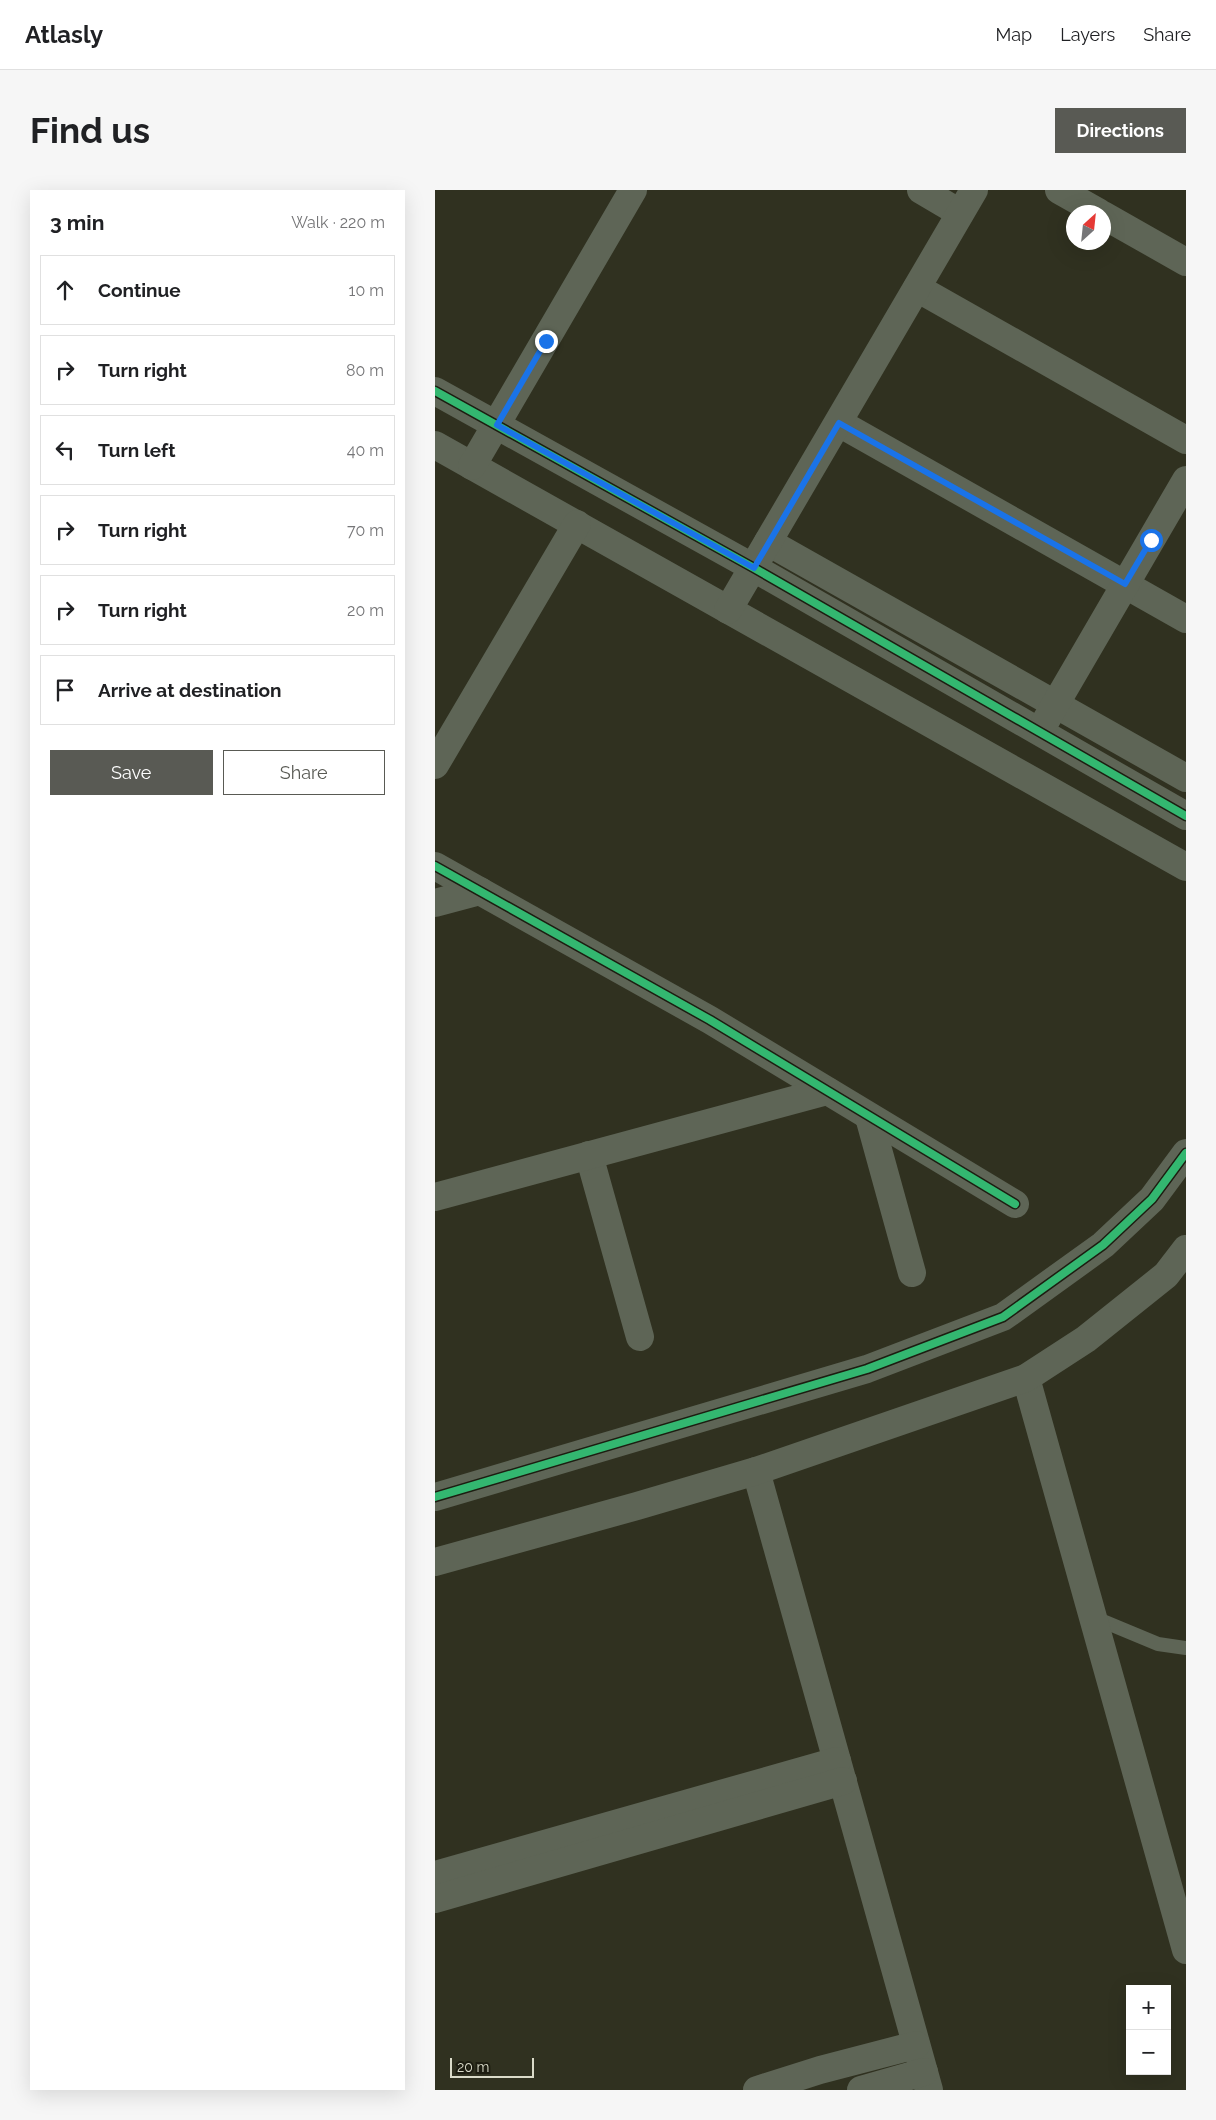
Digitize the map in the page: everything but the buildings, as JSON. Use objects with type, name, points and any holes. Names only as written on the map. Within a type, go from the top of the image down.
[{"type":"street","points":[[472,466],[633,190]]},
{"type":"street","points":[[921,190],[960,213]]},
{"type":"street","points":[[728,610],[974,190]]},
{"type":"street","points":[[1059,190],[1086,205]]},
{"type":"street","points":[[1111,220],[1186,262]]},
{"type":"street","points":[[917,288],[1186,440]]},
{"type":"street","points":[[435,391],[754,568],[1186,816]]},
{"type":"street","points":[[839,423],[1186,619]]},
{"type":"street","points":[[435,445],[1186,867]]},
{"type":"street","points":[[1040,732],[1186,480]]},
{"type":"street","points":[[435,765],[577,524]]},
{"type":"street","points":[[768,542],[1186,778]]},
{"type":"street","points":[[435,866],[710,1020],[1015,1204]]},
{"type":"street","points":[[435,903],[480,891]]},
{"type":"street","points":[[435,1197],[827,1091]]},
{"type":"street","points":[[869,1117],[911,1273]]},
{"type":"street","points":[[435,1497],[867,1370],[1003,1317],[1103,1245],[1152,1199],[1186,1153]]},
{"type":"street","points":[[589,1155],[640,1337]]},
{"type":"street","points":[[435,1562],[756,1471],[1027,1378],[1086,1339],[1166,1275],[1186,1249]]},
{"type":"street","points":[[1027,1378],[1186,1950]]},
{"type":"street","points":[[756,1471],[926,2081],[861,2090]]},
{"type":"street","points":[[435,1875],[840,1771]]},
{"type":"street","points":[[435,1899],[840,1771]]},
{"type":"street","points":[[757,2090],[820,2070],[916,2045]]},
{"type":"lane","points":[[1093,1617],[1158,1644],[1186,1648]]},
{"type":"cycle path","points":[[435,391],[754,568],[1186,816]]},
{"type":"cycle path","points":[[435,866],[710,1020],[1015,1204]]},
{"type":"cycle path","points":[[435,1497],[867,1369],[1003,1317],[1103,1245],[1152,1199],[1186,1153]]},
{"type":"route","points":[[546,341],[497,425],[754,568],[839,423],[1125,584],[1151,540]]}]
